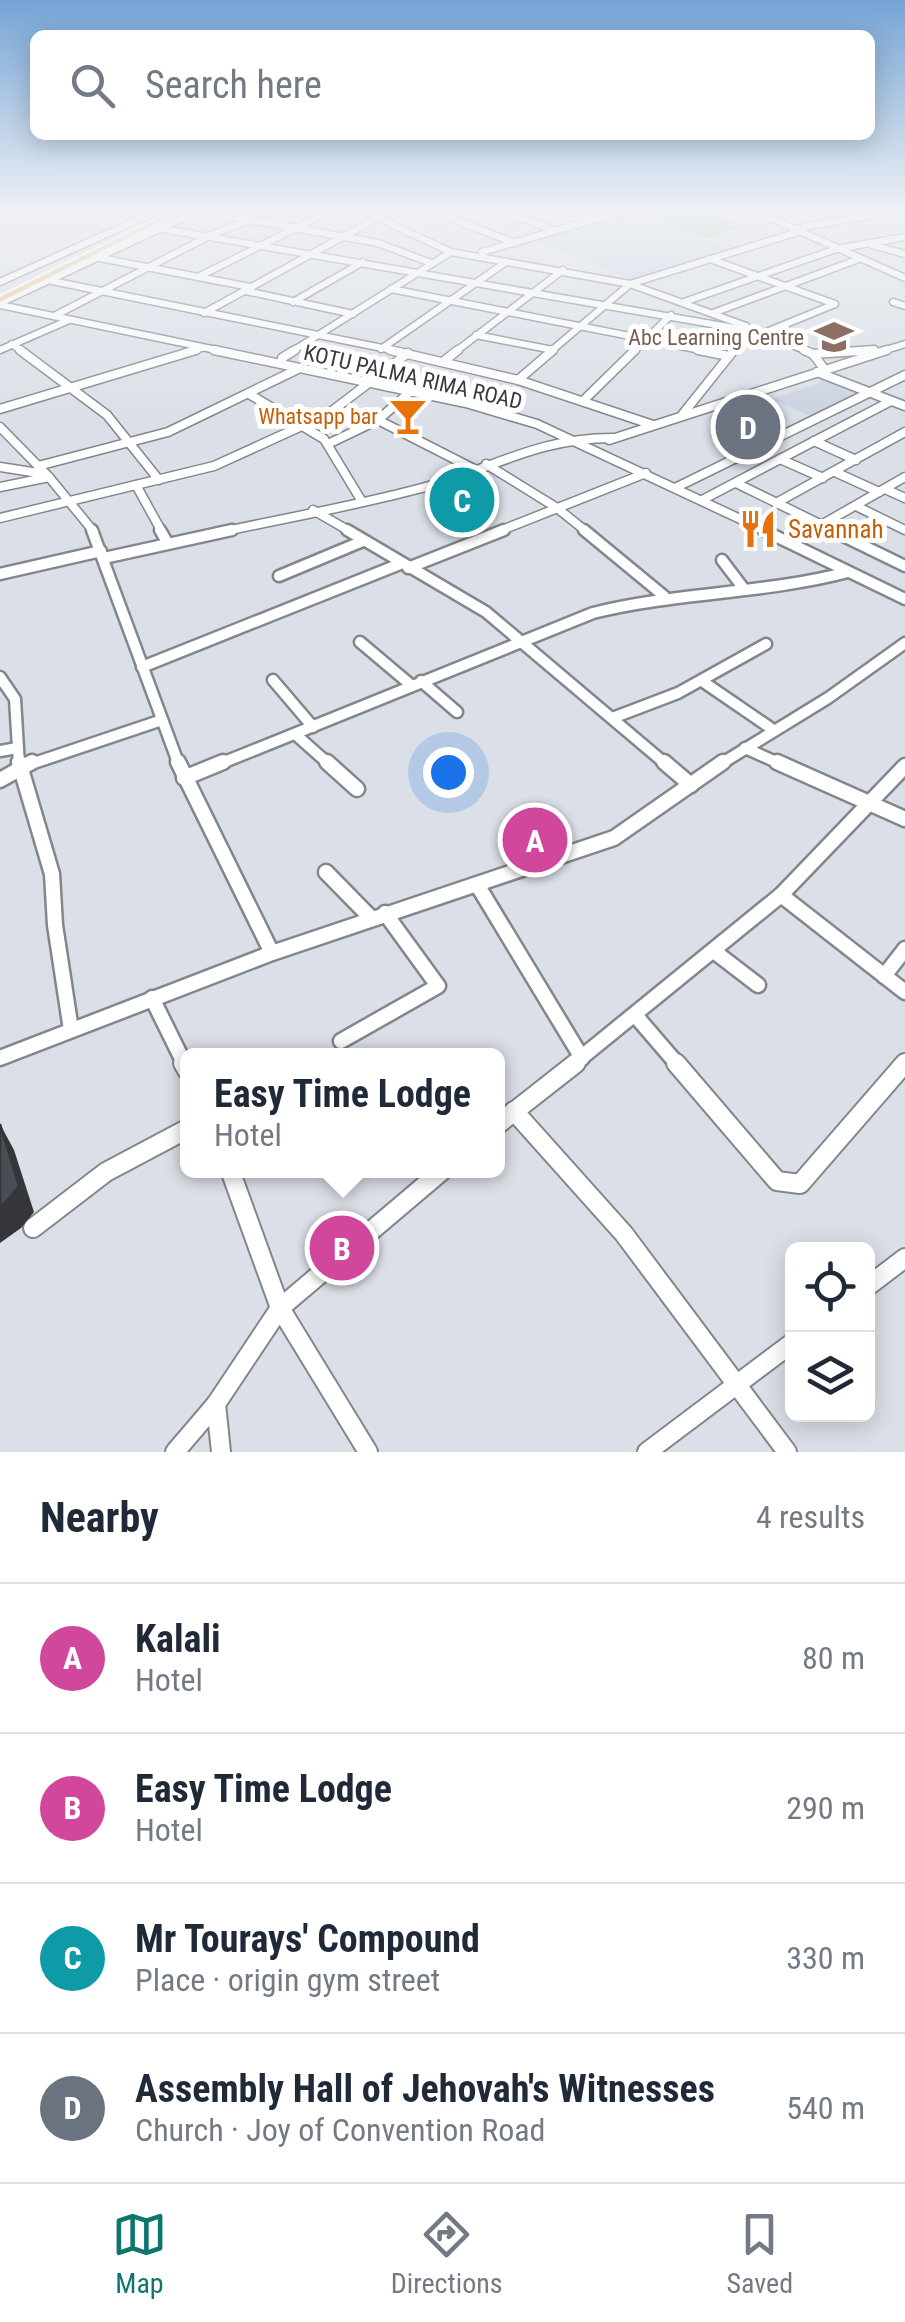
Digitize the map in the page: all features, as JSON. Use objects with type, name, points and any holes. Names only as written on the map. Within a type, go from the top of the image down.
[{"type":"main road","points":[[0,300],[40,280]]},
{"type":"main road","points":[[0,300],[40,280]]},
{"type":"street","points":[[54,316],[128,280]]},
{"type":"street","points":[[209,280],[353,314]]},
{"type":"street","points":[[204,314],[266,280]]},
{"type":"street","points":[[293,302],[332,280]]},
{"type":"street","points":[[282,364],[282,358],[407,280]]},
{"type":"street","points":[[463,280],[764,332],[813,354],[887,350]]},
{"type":"street","points":[[381,349],[479,280]]},
{"type":"street","points":[[444,361],[550,280]]},
{"type":"street","points":[[610,280],[712,313],[750,330]]},
{"type":"street","points":[[518,380],[630,284],[644,280]]},
{"type":"street","points":[[583,401],[683,303],[750,280]]},
{"type":"street","points":[[764,332],[835,304],[767,280]]},
{"type":"street","points":[[712,313],[808,280]]},
{"type":"street","points":[[0,300],[52,281],[444,361],[518,380],[654,425]]},
{"type":"street","points":[[391,290],[729,356]]},
{"type":"street","name":"KOTU PALMA RIMA ROAD","points":[[0,300],[70,320],[494,410],[590,446],[905,599]]},
{"type":"street","points":[[892,302],[905,306]]},
{"type":"street","points":[[0,350],[70,320]]},
{"type":"street","points":[[682,415],[750,330]]},
{"type":"street","points":[[476,336],[553,350]]},
{"type":"street","points":[[12,344],[74,388],[132,442],[158,480]]},
{"type":"street","points":[[590,446],[905,344]]},
{"type":"street","points":[[0,409],[202,348]]},
{"type":"street","points":[[0,518],[214,466],[306,426],[373,384],[408,354]]},
{"type":"street","points":[[813,354],[821,371],[905,406]]},
{"type":"street","points":[[0,487],[168,432],[301,368]]},
{"type":"street","points":[[677,488],[905,375]]},
{"type":"street","points":[[328,444],[378,420],[411,392]]},
{"type":"street","points":[[249,394],[306,426],[328,444],[362,500]]},
{"type":"street","points":[[702,500],[891,401]]},
{"type":"street","points":[[378,420],[476,470]]},
{"type":"street","points":[[0,427],[94,532],[119,610],[184,778],[272,953]]},
{"type":"street","points":[[776,503],[905,432]]},
{"type":"street","points":[[0,574],[418,489],[570,438],[612,438]]},
{"type":"street","points":[[610,456],[607,445],[612,438]]},
{"type":"street","points":[[772,440],[796,451]]},
{"type":"street","points":[[814,442],[856,460]]},
{"type":"street","points":[[780,459],[823,478]]},
{"type":"street","points":[[486,464],[556,508],[664,596]]},
{"type":"street","points":[[0,466],[44,472]]},
{"type":"street","points":[[142,667],[646,472]]},
{"type":"street","points":[[835,472],[905,498]]},
{"type":"street","points":[[791,543],[905,477]]},
{"type":"street","points":[[736,483],[905,565]]},
{"type":"street","points":[[136,485],[167,542]]},
{"type":"street","points":[[856,506],[905,530]]},
{"type":"street","points":[[313,510],[486,612],[692,784]]},
{"type":"street","points":[[279,576],[363,541]]},
{"type":"street","points":[[722,560],[744,589]]},
{"type":"street","points":[[184,778],[593,613],[664,596],[744,589],[848,572]]},
{"type":"street","points":[[360,642],[457,712]]},
{"type":"street","points":[[0,1058],[272,953],[614,838],[905,643]]},
{"type":"street","points":[[614,717],[702,681],[766,644]]},
{"type":"street","points":[[0,677],[15,699],[19,770],[52,874],[72,1030]]},
{"type":"street","points":[[272,680],[313,727]]},
{"type":"street","points":[[702,681],[772,729]]},
{"type":"street","points":[[0,780],[42,756],[162,720]]},
{"type":"street","points":[[295,734],[357,790]]},
{"type":"street","points":[[0,751],[17,748]]},
{"type":"street","points":[[745,748],[905,818]]},
{"type":"street","points":[[505,1118],[782,895],[905,766]]},
{"type":"street","points":[[326,872],[378,916],[438,986],[341,1041]]},
{"type":"street","points":[[478,886],[582,1058]]},
{"type":"street","points":[[782,895],[905,992]]},
{"type":"street","points":[[884,976],[905,949]]},
{"type":"street","points":[[715,952],[758,984]]},
{"type":"street","points":[[152,998],[180,1056]]},
{"type":"street","points":[[636,1015],[776,1180],[789,1184],[800,1184],[905,1064]]},
{"type":"street","points":[[514,1111],[624,1234],[787,1452]]},
{"type":"street","points":[[33,1228],[111,1165],[180,1131]]},
{"type":"street","points":[[233,1178],[280,1308],[368,1452]]},
{"type":"street","points":[[176,1452],[216,1404],[280,1308],[434,1178]]},
{"type":"street","points":[[875,1281],[905,1258]]},
{"type":"street","points":[[647,1452],[785,1347]]},
{"type":"street","points":[[216,1404],[221,1452]]},
{"type":"shaded area","points":[[829,380],[861,392],[813,417],[771,399]]},
{"type":"building","points":[[462,482],[473,492],[462,496],[450,486]]},
{"type":"building","points":[[0,1124],[19,1186],[0,1206]]},
{"type":"place","name":"Abc Learning Centre","points":[[834,337]]},
{"type":"place","name":"Whatsapp bar","points":[[408,416]]},
{"type":"place","name":"Assembly Hall of Jehovah's Witnesses","points":[[748,427]]},
{"type":"place","name":"Mr Tourays' Compound","points":[[462,500]]},
{"type":"place","name":"Savannah","points":[[758,529]]},
{"type":"place","name":"Kalali","points":[[535,840]]},
{"type":"place","name":"Easy Time Lodge","points":[[342,1248]]}]
